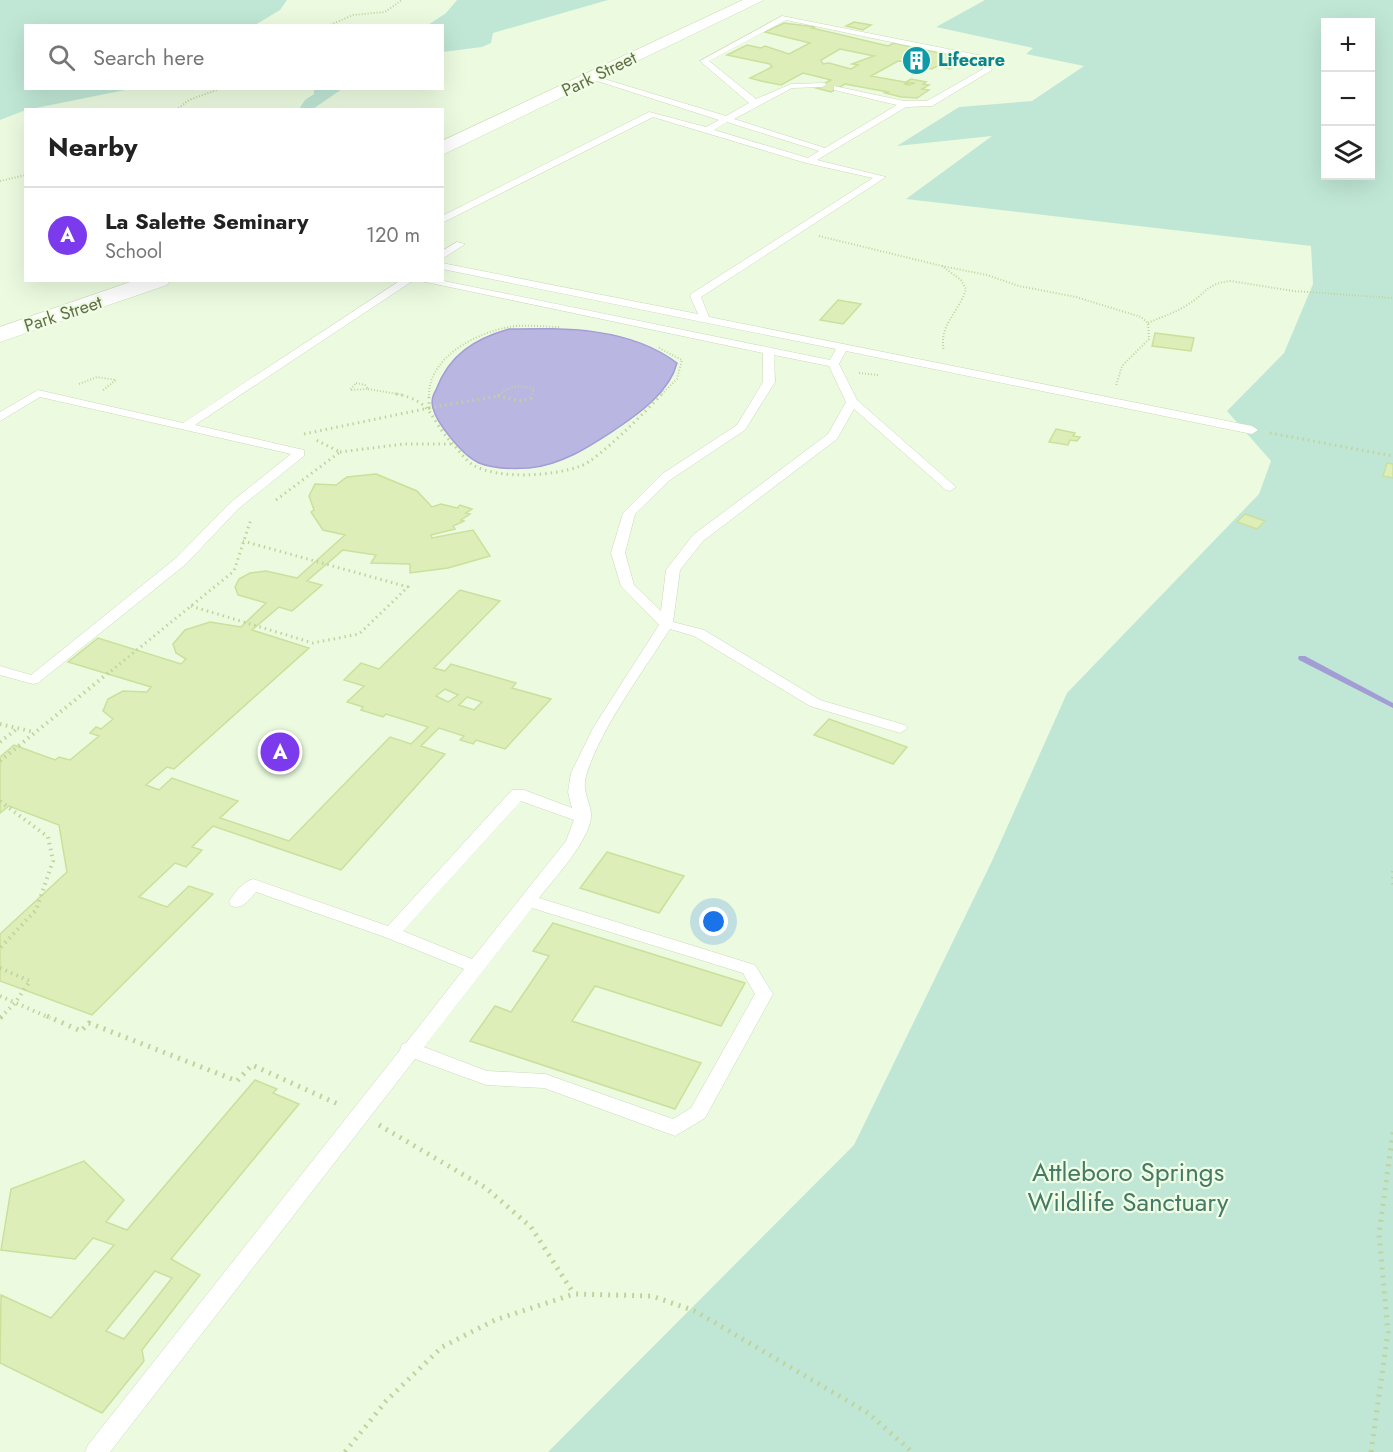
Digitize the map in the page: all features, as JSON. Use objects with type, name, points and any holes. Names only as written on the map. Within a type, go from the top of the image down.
[{"type":"main road","name":"Park Street","points":[[444,148],[756,0]]},
{"type":"main road","name":"Park Street","points":[[0,334],[153,282]]},
{"type":"lane","points":[[755,104],[704,61],[785,18],[980,58],[988,70],[929,104],[904,104],[837,88]]},
{"type":"lane","points":[[594,77],[826,151]]},
{"type":"lane","points":[[706,130],[791,86],[822,85]]},
{"type":"lane","points":[[809,161],[904,104]]},
{"type":"lane","points":[[444,219],[652,114],[809,161],[881,177],[695,296],[705,319]]},
{"type":"lane","points":[[444,255],[460,244]]},
{"type":"lane","points":[[444,266],[1252,430]]},
{"type":"lane","points":[[186,426],[406,282]]},
{"type":"lane","points":[[431,282],[833,364]]},
{"type":"lane","points":[[784,354],[798,338]]},
{"type":"lane","points":[[833,364],[843,347]]},
{"type":"lane","points":[[768,351],[769,381],[741,427],[666,477],[629,513],[618,554],[628,586],[666,624],[699,633],[815,703],[900,728]]},
{"type":"lane","points":[[833,364],[852,402],[951,487]]},
{"type":"lane","points":[[0,417],[38,393],[300,453],[234,506],[181,561],[33,680],[0,670]]},
{"type":"lane","points":[[96,1452],[473,966],[573,843],[583,817],[576,792],[579,773],[601,728],[666,624],[673,570],[698,538],[833,436],[852,402]]},
{"type":"lane","points":[[391,933],[518,794],[583,817]]},
{"type":"lane","points":[[237,902],[253,885],[391,933],[473,966]]},
{"type":"lane","points":[[409,1049],[486,1078],[545,1081],[675,1128],[698,1113],[764,994],[749,969],[526,900]]},
{"type":"path","points":[[333,24],[353,15],[385,12],[402,0]]},
{"type":"path","points":[[179,108],[189,100],[216,90]]},
{"type":"path","points":[[0,181],[24,175]]},
{"type":"path","points":[[818,236],[987,275],[1019,286],[1076,297],[1141,317],[1148,323],[1149,339],[1122,366],[1111,401]]},
{"type":"path","points":[[942,266],[961,280],[966,289],[961,306],[946,325],[941,339],[948,368]]},
{"type":"path","points":[[1148,323],[1188,306],[1196,300],[1205,286],[1216,281],[1335,295],[1393,298]]},
{"type":"path","points":[[570,328],[509,327],[464,342],[444,361],[429,384],[429,408],[444,435],[473,465],[510,476],[582,466],[632,425],[677,379],[682,360],[649,343]]},
{"type":"path","points":[[368,389],[365,385],[356,383],[351,386],[350,390],[368,389],[408,396],[429,408]]},
{"type":"path","points":[[453,444],[404,444],[360,452],[340,452],[303,433],[498,396],[521,401],[531,398],[534,389],[509,387],[498,396]]},
{"type":"path","points":[[1252,430],[1393,456]]},
{"type":"path","points":[[268,506],[340,452]]},
{"type":"path","points":[[0,761],[234,571],[250,520],[259,513]]},
{"type":"path","points":[[190,606],[313,643],[359,634],[408,586],[243,541]]},
{"type":"path","points":[[0,724],[34,732]]},
{"type":"path","points":[[0,742],[19,728]]},
{"type":"path","points":[[0,801],[48,837],[53,861],[36,910],[0,948]]},
{"type":"path","points":[[1393,871],[1393,885]]},
{"type":"path","points":[[0,968],[30,981],[15,1003],[0,1018]]},
{"type":"path","points":[[0,996],[81,1031],[89,1023],[237,1081],[252,1065],[359,1114],[486,1188],[531,1227],[574,1294]]},
{"type":"path","points":[[1371,1452],[1388,1332],[1379,1234],[1393,1132]]},
{"type":"path","points":[[345,1452],[386,1401],[442,1347],[495,1320],[574,1294],[652,1296],[696,1311],[868,1413],[912,1452]]},
{"type":"green space","points":[[0,0],[287,0],[280,10],[257,24],[24,24],[24,90],[125,90],[36,108],[24,108],[24,111],[0,120]]},
{"type":"green space","points":[[457,0],[608,0],[493,33],[491,43],[482,47],[444,52],[444,24],[430,24],[446,13]]},
{"type":"green space","name":"Attleboro Springs Wildlife Sanctuary","points":[[985,0],[1393,0],[1393,1452],[548,1452],[854,1145],[992,861],[1067,693],[1259,494],[1271,461],[1227,411],[1284,353],[1313,284],[1311,246],[906,199],[992,136],[897,146],[959,107],[1032,101],[1084,66],[1026,54],[1033,48],[936,27]]},
{"type":"green space","points":[[314,90],[341,90],[314,108],[300,108],[305,100],[314,94]]},
{"type":"shaded area","points":[[509,329],[575,330],[618,336],[639,342],[677,363],[668,383],[653,400],[625,423],[586,448],[564,459],[541,466],[504,468],[491,466],[479,463],[458,447],[435,415],[432,401],[441,378],[464,350],[474,343]]},
{"type":"building","points":[[854,22],[871,25],[863,30],[846,26]]},
{"type":"building","name":"Lifecare","points":[[784,23],[815,27],[812,28],[888,46],[894,43],[968,59],[950,69],[937,66],[932,69],[917,66],[921,63],[898,61],[871,76],[910,83],[904,84],[909,85],[915,83],[906,82],[911,79],[926,82],[923,84],[929,85],[922,89],[929,90],[917,98],[901,97],[885,93],[888,92],[845,84],[831,92],[816,88],[831,80],[803,73],[781,85],[750,78],[772,67],[770,64],[727,55],[747,45],[761,48],[765,46],[789,54],[810,43],[765,32]],"holes":[[[840,49],[874,56],[852,64],[858,65],[851,69],[829,63],[823,64],[821,60]]]},
{"type":"building","points":[[838,300],[861,304],[843,324],[820,320]]},
{"type":"building","points":[[1155,333],[1194,338],[1191,351],[1152,346]]},
{"type":"building","points":[[1056,429],[1075,433],[1073,436],[1080,437],[1077,441],[1070,440],[1068,445],[1049,442]]},
{"type":"building","points":[[1387,463],[1393,464],[1393,478],[1383,476]]},
{"type":"building","points":[[376,474],[417,491],[432,507],[441,504],[457,508],[460,505],[472,509],[466,513],[470,514],[461,520],[464,521],[453,526],[455,529],[431,535],[432,538],[473,530],[490,556],[448,568],[410,573],[410,564],[371,563],[376,555],[343,550],[307,581],[322,585],[292,611],[279,607],[252,630],[309,648],[174,769],[167,767],[146,785],[159,790],[172,778],[238,801],[220,818],[289,841],[390,737],[411,744],[428,727],[386,714],[383,717],[361,710],[363,707],[347,702],[364,686],[344,680],[361,663],[379,669],[460,590],[500,601],[434,668],[445,671],[451,664],[516,683],[512,688],[551,699],[505,749],[476,740],[473,744],[460,740],[464,736],[439,728],[421,746],[445,754],[341,870],[213,826],[192,847],[202,850],[186,867],[175,863],[139,897],[167,907],[189,886],[213,894],[92,1015],[0,981],[0,934],[67,872],[59,825],[9,806],[0,813],[0,757],[14,745],[55,760],[59,757],[70,760],[99,736],[90,733],[96,727],[101,729],[113,719],[103,711],[108,699],[123,691],[147,692],[151,687],[68,662],[98,638],[181,664],[186,659],[176,653],[173,644],[185,630],[210,622],[241,627],[266,603],[238,595],[235,587],[239,579],[250,573],[266,571],[297,578],[345,535],[323,530],[311,512],[314,510],[309,496],[315,484],[336,485],[347,477]],"holes":[[[445,689],[458,695],[448,702],[436,696]],[[467,697],[482,702],[474,710],[459,705]]]},
{"type":"building","points":[[1245,514],[1265,521],[1257,529],[1237,522]]},
{"type":"building","points":[[829,719],[907,747],[893,764],[814,735]]},
{"type":"building","points":[[607,852],[684,876],[659,913],[580,888]]},
{"type":"building","points":[[553,923],[745,983],[721,1026],[595,986],[572,1021],[701,1063],[675,1109],[470,1041],[495,1006],[511,1012],[549,956],[533,951]]},
{"type":"building","points":[[255,1080],[277,1089],[273,1093],[299,1104],[171,1259],[200,1275],[142,1350],[144,1361],[102,1413],[0,1363],[1,1295],[51,1318],[114,1245],[93,1238],[75,1259],[1,1250],[11,1189],[84,1161],[124,1200],[106,1222],[127,1230]],"holes":[[[155,1271],[172,1278],[124,1339],[106,1331]]]},
{"type":"waterway","points":[[1302,658],[1393,706]]},
{"type":"place","name":"Lifecare","points":[[917,60]]},
{"type":"place","name":"La Salette Seminary","points":[[280,752]]}]
